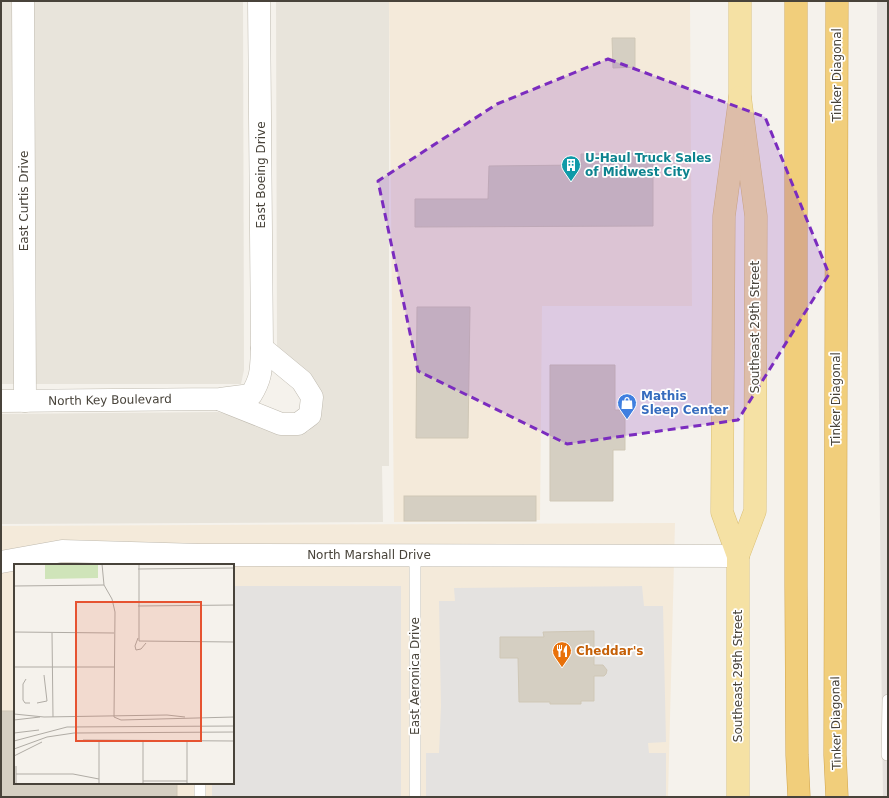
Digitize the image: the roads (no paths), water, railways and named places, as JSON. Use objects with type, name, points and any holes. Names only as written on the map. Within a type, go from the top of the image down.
[{"type":"highway","points":[[796,1],[796,593],[797,755],[799,797]]},
{"type":"highway","name":"Tinker Diagonal","points":[[837,1],[835,755],[838,797]]},
{"type":"main road","name":"Southeast 29th Street","points":[[738,556],[755,511],[756,216],[740,97],[740,1]]},
{"type":"main road","name":"Southeast 29th Street","points":[[738,797],[738,556],[722,512],[722,504],[724,216],[740,97]]},
{"type":"street","name":"East Curtis Drive","points":[[22,1],[25,401]]},
{"type":"street","name":"East Boeing Drive","points":[[259,1],[262,348]]},
{"type":"street","name":"North Key Boulevard","points":[[220,399],[281,424],[298,424],[310,415],[312,397],[302,381],[262,348]]},
{"type":"street","name":"North Key Boulevard","points":[[1,401],[220,399],[251,395],[258,382],[261,372],[262,348]]},
{"type":"street","name":"North Marshall Drive","points":[[1,562],[62,551],[200,560],[415,555],[738,556]]},
{"type":"lane","name":"East Aeronica Drive","points":[[415,555],[415,797]]},
{"type":"lane","points":[[888,700],[888,755]]},
{"type":"lane","points":[[200,784],[200,797]]},
{"type":"place","name":"U-Haul Truck Sales of Midwest City","points":[[571,182]]},
{"type":"place","name":"Mathis Sleep Center","points":[[627,420]]},
{"type":"place","name":"Cheddar's","points":[[562,668]]}]
